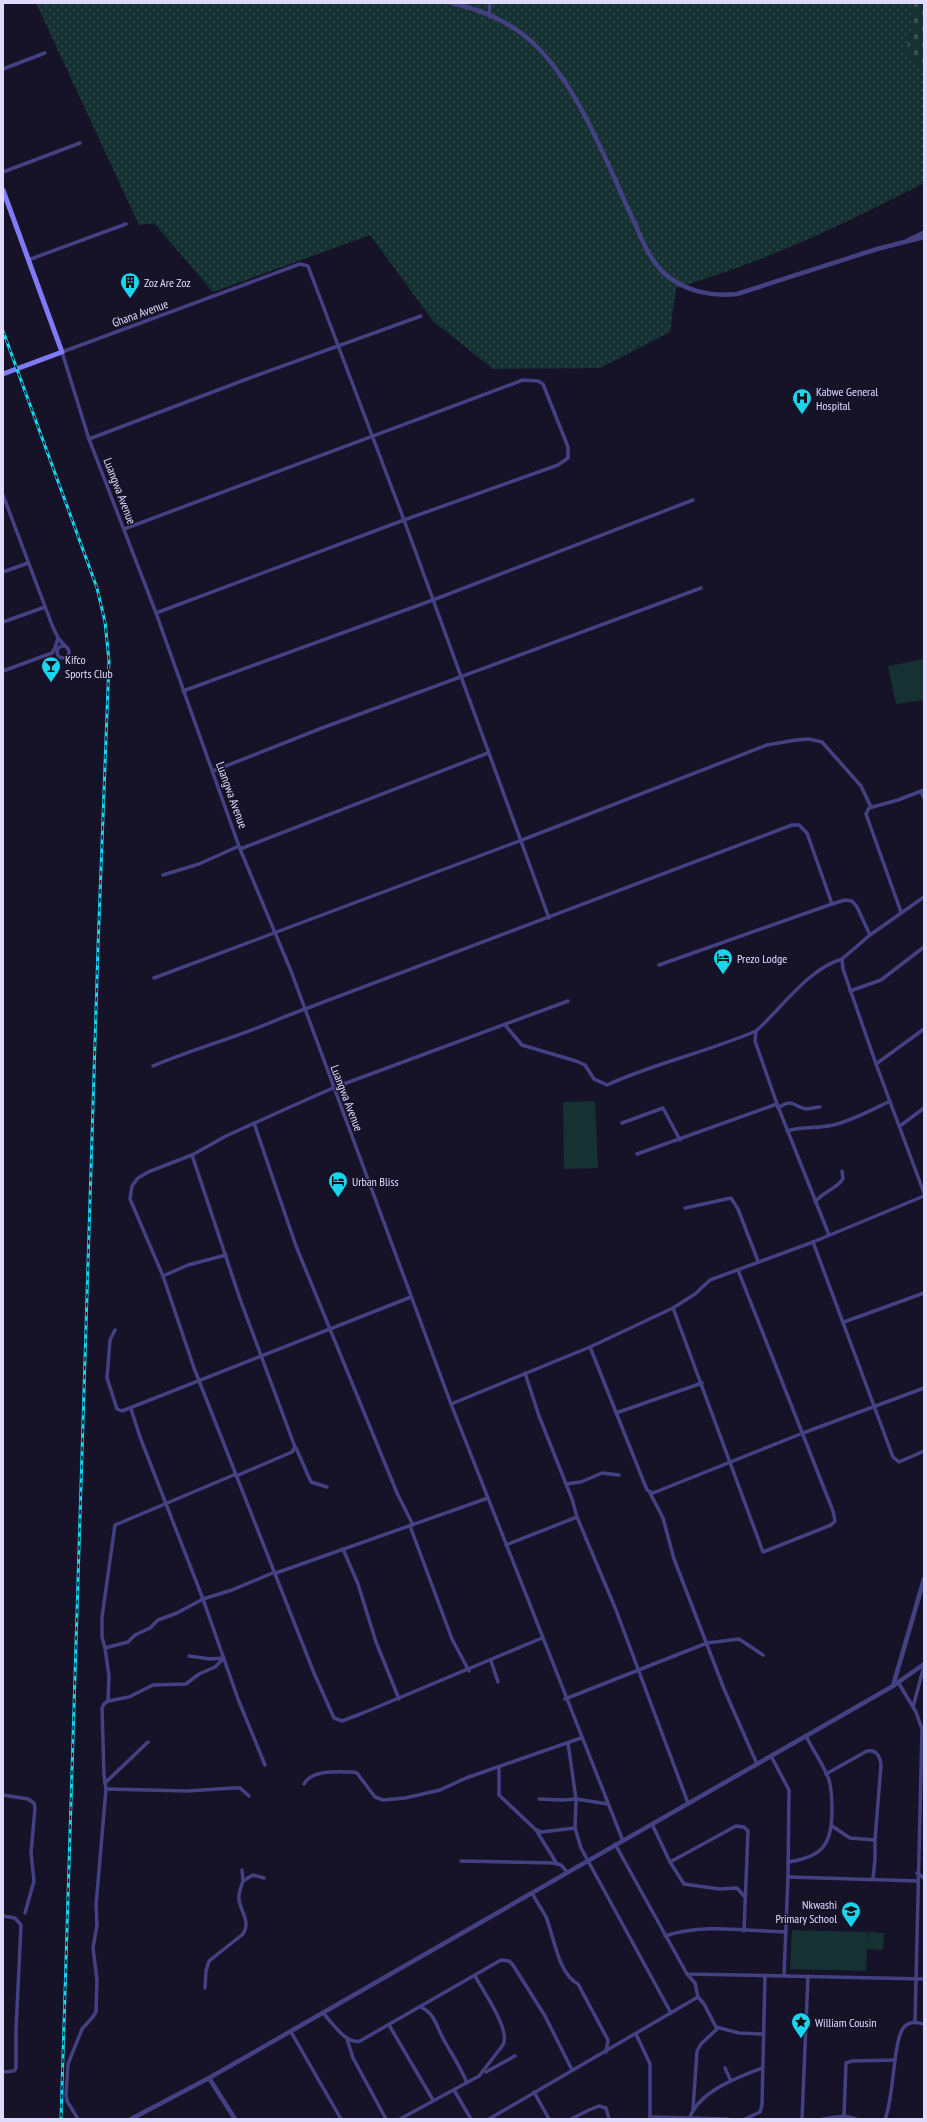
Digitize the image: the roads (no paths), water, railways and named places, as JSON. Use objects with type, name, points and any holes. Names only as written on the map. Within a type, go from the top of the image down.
[{"type":"main road","name":"Luangwa Avenue","points":[[3,190],[62,352]]},
{"type":"main road","name":"Ghana Avenue","points":[[3,374],[62,352]]},
{"type":"street","points":[[452,3],[489,16],[509,26],[536,46],[564,80],[611,173],[646,250],[664,274],[689,289],[715,295],[737,294],[907,240],[924,232]]},
{"type":"street","points":[[489,16],[490,3]]},
{"type":"street","points":[[3,69],[45,53]]},
{"type":"street","points":[[3,172],[80,144]]},
{"type":"street","points":[[28,260],[126,224]]},
{"type":"street","points":[[907,240],[924,237]]},
{"type":"street","name":"Ghana Avenue","points":[[62,352],[300,264],[306,264],[339,346]]},
{"type":"street","points":[[90,439],[421,316]]},
{"type":"street","points":[[339,346],[404,520],[488,753],[522,840],[549,918]]},
{"type":"street","name":"Luangwa Avenue","points":[[62,352],[90,439],[156,613],[240,847],[275,933],[451,1404],[565,1699],[623,1841]]},
{"type":"street","points":[[124,529],[523,380],[538,381],[543,384],[552,405],[568,448],[568,458],[565,462],[404,520],[156,613]]},
{"type":"street","points":[[3,494],[28,563],[58,638],[69,650],[68,655],[64,658],[58,653],[52,653],[3,671]]},
{"type":"street","points":[[183,691],[433,600],[693,500]]},
{"type":"street","points":[[3,572],[28,563]]},
{"type":"street","points":[[213,771],[322,728],[461,678],[701,588]]},
{"type":"street","points":[[3,622],[45,607]]},
{"type":"street","points":[[58,638],[58,653]]},
{"type":"street","points":[[52,653],[57,644]]},
{"type":"street","points":[[58,653],[60,646],[65,646]]},
{"type":"street","points":[[154,978],[522,840],[766,745],[809,739],[822,742],[861,786],[871,807]]},
{"type":"street","points":[[163,875],[199,864],[488,753]]},
{"type":"street","points":[[901,912],[879,847],[867,819],[866,810],[871,807],[898,800],[923,791],[924,798]]},
{"type":"street","points":[[153,1066],[549,918],[792,825],[799,825],[807,833],[832,904]]},
{"type":"street","points":[[505,1025],[522,1045],[585,1065],[594,1078],[607,1086],[633,1073],[727,1043],[756,1031],[806,980],[828,964],[842,958],[870,935],[924,897]]},
{"type":"street","points":[[659,965],[845,900],[852,901],[857,907],[870,935]]},
{"type":"street","points":[[850,991],[881,980],[924,947]]},
{"type":"street","points":[[842,958],[842,969],[924,1193]]},
{"type":"street","points":[[542,1638],[400,1699],[342,1721],[334,1718],[314,1674],[200,1382],[163,1276],[136,1216],[130,1199],[130,1191],[138,1178],[148,1172],[192,1156],[226,1136],[333,1088],[568,1001]]},
{"type":"street","points":[[876,1064],[924,1029]]},
{"type":"street","points":[[756,1031],[756,1047],[777,1106],[829,1234]]},
{"type":"street","points":[[787,1131],[804,1128],[814,1129],[851,1120],[890,1101]]},
{"type":"street","points":[[637,1154],[777,1106],[789,1103],[807,1109],[820,1107]]},
{"type":"street","points":[[622,1123],[663,1108],[680,1140]]},
{"type":"street","points":[[900,1126],[924,1108]]},
{"type":"street","points":[[254,1123],[296,1246],[411,1525],[452,1639],[469,1670]]},
{"type":"street","points":[[192,1156],[262,1358],[296,1447],[311,1482],[327,1487]]},
{"type":"street","points":[[815,1202],[823,1194],[840,1184],[843,1179],[842,1171]]},
{"type":"street","points":[[451,1404],[590,1347],[673,1308],[695,1294],[710,1280],[812,1242],[924,1196]]},
{"type":"street","points":[[685,1208],[731,1198],[738,1209],[758,1261]]},
{"type":"street","points":[[812,1242],[844,1322],[896,1461],[899,1462],[924,1451]]},
{"type":"street","points":[[163,1276],[188,1265],[226,1255]]},
{"type":"street","points":[[673,1308],[702,1383],[763,1552],[780,1546],[835,1521],[803,1433],[738,1270]]},
{"type":"street","points":[[844,1322],[924,1293]]},
{"type":"street","points":[[115,1330],[110,1340],[107,1378],[118,1411],[131,1409],[262,1358],[331,1328],[410,1297]]},
{"type":"street","points":[[590,1347],[650,1493],[663,1518],[674,1559],[743,1734],[757,1764]]},
{"type":"street","points":[[525,1373],[538,1416],[565,1482],[577,1517],[616,1610],[688,1804]]},
{"type":"street","points":[[616,1413],[702,1383]]},
{"type":"street","points":[[650,1493],[654,1493],[875,1405],[924,1388]]},
{"type":"street","points":[[131,1409],[140,1437],[167,1503],[224,1658],[266,1765]]},
{"type":"street","points":[[108,1701],[109,1676],[102,1637],[102,1617],[115,1525],[292,1452],[296,1447]]},
{"type":"street","points":[[565,1482],[566,1484],[581,1482],[602,1473],[619,1475]]},
{"type":"street","points":[[105,1648],[128,1642],[135,1635],[150,1628],[158,1620],[177,1613],[203,1599],[232,1590],[275,1573],[488,1498]]},
{"type":"street","points":[[506,1545],[577,1517]]},
{"type":"street","points":[[343,1549],[358,1584],[376,1642],[400,1699]]},
{"type":"street","points":[[893,1686],[924,1580]]},
{"type":"street","points":[[565,1699],[707,1643],[739,1639],[763,1655]]},
{"type":"street","points":[[189,1656],[224,1658]]},
{"type":"street","points":[[78,2119],[67,2101],[66,2095],[68,2064],[82,2029],[96,2012],[97,1980],[93,1948],[98,1924],[96,1905],[106,1789],[102,1708],[108,1701],[129,1697],[160,1684],[186,1684],[198,1674],[215,1667],[224,1658]]},
{"type":"street","points":[[491,1661],[498,1682]]},
{"type":"street","points":[[131,2119],[209,2078],[291,2032],[615,1844],[623,1841],[893,1686],[924,1665]]},
{"type":"street","points":[[913,1707],[924,1665]]},
{"type":"street","points":[[898,1682],[913,1707],[923,1729],[922,1804],[917,1874],[915,2022]]},
{"type":"street","points":[[788,1862],[800,1860],[820,1851],[828,1842],[832,1826],[831,1790],[826,1774],[806,1736]]},
{"type":"street","points":[[304,1784],[307,1778],[317,1774],[353,1772],[357,1773],[375,1797],[383,1800],[405,1798],[440,1790],[466,1778],[499,1768],[581,1738]]},
{"type":"street","points":[[105,1783],[148,1742]]},
{"type":"street","points":[[568,1743],[576,1799],[574,1828],[588,1860],[671,2013]]},
{"type":"street","points":[[826,1774],[867,1751],[875,1751],[879,1755],[882,1765],[873,1879]]},
{"type":"street","points":[[772,1756],[789,1790],[788,1876],[784,1975]]},
{"type":"street","points":[[499,1768],[499,1795],[536,1830],[558,1864],[567,1872]]},
{"type":"street","points":[[106,1789],[188,1790],[240,1788],[249,1796]]},
{"type":"street","points":[[3,1795],[28,1799],[34,1803],[35,1808],[31,1853],[34,1881],[25,1913]]},
{"type":"street","points":[[539,1799],[576,1799],[608,1804]]},
{"type":"street","points":[[652,1824],[670,1862],[684,1884],[719,1889],[737,1888],[745,1898]]},
{"type":"street","points":[[670,1862],[736,1826],[744,1827],[748,1831],[744,1931]]},
{"type":"street","points":[[832,1826],[850,1838],[875,1840]]},
{"type":"street","points":[[536,1830],[546,1832],[574,1828]]},
{"type":"street","points":[[615,1844],[665,1936],[687,1974],[695,1983],[698,1997],[704,2004],[716,2027],[715,2033],[701,2044],[697,2050],[693,2109],[690,2117]]},
{"type":"street","points":[[461,1861],[558,1864]]},
{"type":"street","points":[[205,1988],[206,1971],[209,1961],[243,1934],[246,1929],[246,1916],[239,1900],[243,1881],[242,1870]]},
{"type":"street","points":[[917,1874],[924,1878]]},
{"type":"street","points":[[243,1881],[253,1875],[264,1878]]},
{"type":"street","points":[[788,1876],[918,1881]]},
{"type":"street","points":[[532,1892],[546,1918],[553,1944],[563,1965],[572,1981],[578,1984],[608,2040],[606,2052]]},
{"type":"street","points":[[3,1916],[15,1918],[21,1925],[16,2015],[16,2068],[14,2071],[3,2072]]},
{"type":"street","points":[[665,1936],[698,1928],[786,1932]]},
{"type":"street","points":[[323,2013],[347,2039],[353,2042],[360,2041],[502,1960],[509,1961],[545,2016],[572,2070]]},
{"type":"street","points":[[687,1974],[924,1979]]},
{"type":"street","points":[[745,2119],[760,2112],[765,1975]]},
{"type":"street","points":[[475,1976],[503,2027],[506,2040],[483,2073]]},
{"type":"street","points":[[802,2119],[808,1976]]},
{"type":"street","points":[[488,2119],[606,2052],[698,1997]]},
{"type":"street","points":[[421,2007],[428,2010],[436,2021],[445,2043],[458,2062],[467,2083]]},
{"type":"street","points":[[885,2119],[891,2096],[895,2060],[901,2032],[908,2024],[915,2022],[924,2024]]},
{"type":"street","points":[[390,2024],[433,2100]]},
{"type":"street","points":[[716,2027],[739,2033],[762,2034]]},
{"type":"street","points":[[291,2032],[341,2119]]},
{"type":"street","points":[[636,2034],[650,2064],[650,2118],[690,2117],[728,2119]]},
{"type":"street","points":[[347,2039],[353,2058],[386,2119]]},
{"type":"street","points":[[400,2119],[515,2056]]},
{"type":"street","points":[[844,2116],[846,2063],[852,2061],[895,2060]]},
{"type":"street","points":[[726,2068],[731,2081]]},
{"type":"street","points":[[693,2109],[705,2098],[731,2081],[762,2068]]},
{"type":"street","points":[[209,2078],[235,2119]]},
{"type":"street","points":[[454,2090],[471,2119]]},
{"type":"street","points":[[534,2092],[549,2119]]},
{"type":"street","points":[[571,2119],[589,2110],[603,2106],[608,2112],[609,2119]]},
{"type":"street","points":[[498,2114],[502,2119]]},
{"type":"street","points":[[823,2119],[844,2116],[856,2119]]},
{"type":"railway","points":[[3,331],[97,588],[105,622],[109,661],[98,947],[61,2119]]},
{"type":"place","name":"Zoz Are Zoz","points":[[130,299]]},
{"type":"place","name":"Kabwe General Hospital","points":[[802,415]]},
{"type":"place","name":"Kifco Sports Club","points":[[51,683]]},
{"type":"place","name":"Prezo Lodge","points":[[723,975]]},
{"type":"place","name":"Urban Bliss","points":[[338,1198]]},
{"type":"place","name":"Nkwashi Primary School","points":[[851,1928]]},
{"type":"place","name":"William Cousin","points":[[801,2039]]}]
